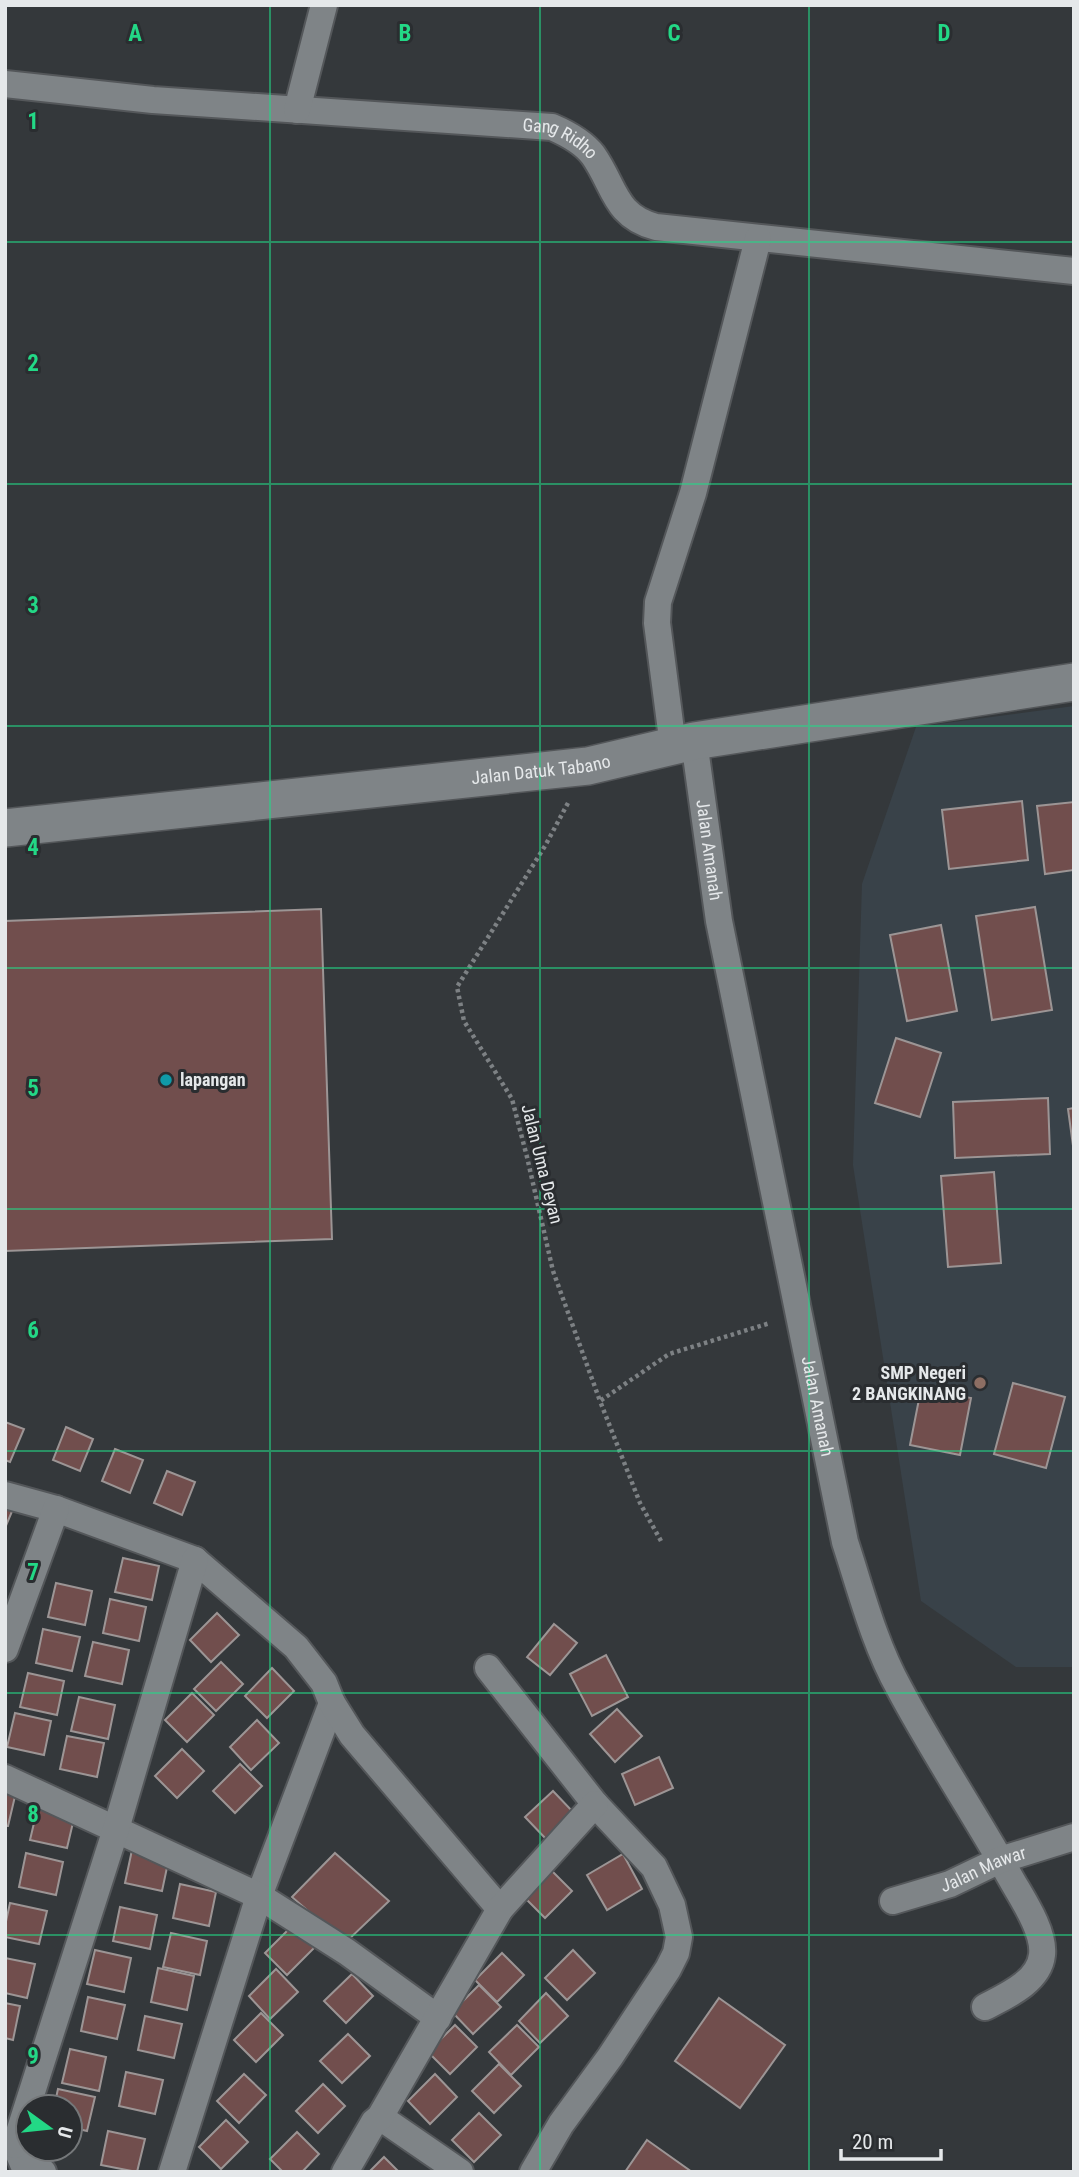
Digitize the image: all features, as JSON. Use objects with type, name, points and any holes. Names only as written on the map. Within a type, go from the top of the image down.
[{"type":"street","points":[[297,110],[324,5]]},
{"type":"street","name":"Gang Ridho","points":[[5,84],[153,100],[552,127],[566,133],[592,154],[625,212],[645,224],[758,239],[1074,271]]},
{"type":"street","name":"Jalan Amanah","points":[[758,239],[693,493],[659,602],[657,623],[684,743],[845,1542],[874,1631],[898,1686],[1033,1918],[1043,1954],[1038,1967],[1020,1990],[985,2007]]},
{"type":"street","name":"Jalan Datuk Tabano","points":[[5,828],[588,766],[684,743],[1074,682]]},
{"type":"street","points":[[5,1494],[56,1509],[195,1560],[296,1647],[324,1683],[332,1703],[352,1735],[500,1909]]},
{"type":"street","points":[[5,1649],[56,1509]]},
{"type":"street","points":[[40,2093],[195,1560]]},
{"type":"street","points":[[488,1668],[595,1804],[654,1867],[672,1905],[680,1937],[668,1969],[610,2057],[561,2124],[533,2172]]},
{"type":"street","points":[[172,2172],[260,1896],[332,1703]]},
{"type":"street","points":[[5,1778],[260,1896],[347,1952],[438,2018]]},
{"type":"street","points":[[345,2172],[374,2122],[380,2117],[500,1909],[595,1804]]},
{"type":"street","name":"Jalan Mawar","points":[[893,1901],[950,1884],[1000,1860],[1074,1838]]},
{"type":"street","points":[[380,2117],[460,2172]]},
{"type":"path","name":"Jalan Uma Deyan","points":[[588,766],[545,846],[457,987],[464,1021],[512,1099],[552,1271],[640,1503],[661,1541]]},
{"type":"path","points":[[600,1401],[669,1354],[798,1314]]},
{"type":"shaded area","name":"SMP Negeri 2 BANGKINANG","points":[[1074,706],[1074,1667],[1016,1667],[921,1601],[853,1165],[862,884],[916,727]]},
{"type":"building","points":[[1022,801],[1028,860],[949,869],[942,810]]},
{"type":"building","points":[[1074,802],[1074,870],[1045,874],[1037,806]]},
{"type":"building","points":[[1035,907],[1052,1010],[992,1020],[976,916]]},
{"type":"building","name":"lapangan","points":[[321,909],[332,1239],[5,1251],[5,921]]},
{"type":"building","points":[[941,925],[957,1011],[907,1021],[890,935]]},
{"type":"building","points":[[896,1038],[941,1053],[920,1117],[875,1103]]},
{"type":"building","points":[[1048,1098],[1050,1154],[955,1158],[953,1102]]},
{"type":"building","points":[[1074,1108],[1074,1153],[1068,1109]]},
{"type":"building","points":[[994,1172],[1001,1263],[948,1267],[941,1176]]},
{"type":"building","points":[[1013,1383],[1065,1397],[1046,1468],[994,1454]]},
{"type":"building","points":[[921,1389],[971,1398],[960,1455],[910,1445]]},
{"type":"building","points":[[5,1422],[24,1429],[10,1462],[5,1460]]},
{"type":"building","points":[[66,1427],[93,1439],[80,1471],[53,1460]]},
{"type":"building","points":[[115,1449],[143,1460],[130,1493],[102,1481]]},
{"type":"building","points":[[167,1471],[195,1482],[182,1515],[154,1503]]},
{"type":"building","points":[[5,1506],[13,1509],[5,1528]]},
{"type":"building","points":[[123,1558],[159,1566],[152,1600],[115,1592]]},
{"type":"building","points":[[56,1583],[92,1591],[85,1625],[48,1617]]},
{"type":"building","points":[[110,1599],[146,1607],[139,1641],[103,1633]]},
{"type":"building","points":[[217,1613],[239,1635],[211,1662],[190,1640]]},
{"type":"building","points":[[554,1624],[577,1643],[550,1675],[527,1657]]},
{"type":"building","points":[[43,1629],[80,1637],[72,1671],[36,1663]]},
{"type":"building","points":[[93,1642],[129,1650],[122,1684],[85,1676]]},
{"type":"building","points":[[606,1655],[628,1697],[592,1716],[570,1674]]},
{"type":"building","points":[[221,1662],[243,1684],[216,1711],[194,1689]]},
{"type":"building","points":[[272,1668],[294,1691],[267,1718],[245,1696]]},
{"type":"building","points":[[28,1673],[64,1681],[57,1715],[20,1707]]},
{"type":"building","points":[[192,1693],[214,1715],[187,1742],[165,1720]]},
{"type":"building","points":[[79,1697],[115,1705],[108,1739],[71,1731]]},
{"type":"building","points":[[617,1709],[642,1736],[615,1762],[590,1734]]},
{"type":"building","points":[[15,1713],[51,1721],[44,1755],[7,1747]]},
{"type":"building","points":[[257,1720],[279,1743],[251,1770],[230,1747]]},
{"type":"building","points":[[67,1736],[104,1743],[97,1777],[60,1769]]},
{"type":"building","points":[[182,1749],[204,1771],[177,1798],[155,1776]]},
{"type":"building","points":[[659,1757],[673,1788],[635,1805],[622,1774]]},
{"type":"building","points":[[240,1764],[262,1786],[235,1813],[213,1791]]},
{"type":"building","points":[[5,1790],[16,1792],[8,1826],[5,1826]]},
{"type":"building","points":[[553,1791],[574,1813],[547,1840],[525,1817]]},
{"type":"building","points":[[38,1806],[75,1814],[67,1848],[30,1840]]},
{"type":"building","points":[[132,1850],[169,1858],[162,1891],[125,1883]]},
{"type":"building","points":[[26,1853],[63,1862],[56,1895],[19,1887]]},
{"type":"building","points":[[335,1853],[389,1901],[345,1943],[292,1897]]},
{"type":"building","points":[[623,1854],[642,1889],[607,1910],[587,1875]]},
{"type":"building","points":[[550,1869],[572,1891],[545,1918],[523,1896]]},
{"type":"building","points":[[180,1884],[216,1892],[209,1926],[173,1918]]},
{"type":"building","points":[[10,1903],[47,1911],[39,1944],[5,1937]]},
{"type":"building","points":[[120,1907],[157,1915],[150,1949],[113,1941]]},
{"type":"building","points":[[292,1926],[314,1948],[287,1975],[265,1953]]},
{"type":"building","points":[[171,1933],[207,1941],[200,1975],[163,1967]]},
{"type":"building","points":[[95,1950],[131,1958],[124,1992],[87,1984]]},
{"type":"building","points":[[573,1950],[595,1973],[567,2000],[545,1978]]},
{"type":"building","points":[[502,1953],[524,1975],[497,2002],[475,1980]]},
{"type":"building","points":[[5,1958],[35,1964],[27,1998],[5,1993]]},
{"type":"building","points":[[158,1968],[194,1976],[187,2010],[151,2002]]},
{"type":"building","points":[[276,1969],[298,1992],[270,2019],[249,1996]]},
{"type":"building","points":[[352,1974],[373,1996],[346,2023],[324,2001]]},
{"type":"building","points":[[479,1985],[501,2007],[473,2034],[452,2012]]},
{"type":"building","points":[[546,1993],[568,2016],[540,2043],[519,2021]]},
{"type":"building","points":[[88,1997],[125,2005],[117,2039],[81,2031]]},
{"type":"building","points":[[719,1998],[785,2045],[740,2108],[675,2061]]},
{"type":"building","points":[[5,2003],[20,2006],[13,2040],[5,2038]]},
{"type":"building","points":[[261,2013],[283,2035],[256,2062],[234,2040]]},
{"type":"building","points":[[145,2016],[182,2024],[174,2058],[138,2050]]},
{"type":"building","points":[[455,2025],[477,2047],[450,2074],[428,2052]]},
{"type":"building","points":[[517,2025],[539,2047],[511,2075],[489,2052]]},
{"type":"building","points":[[348,2034],[370,2056],[342,2083],[320,2061]]},
{"type":"building","points":[[70,2049],[106,2057],[99,2091],[62,2083]]},
{"type":"building","points":[[499,2064],[521,2086],[494,2113],[472,2091]]},
{"type":"building","points":[[126,2072],[163,2080],[155,2114],[119,2106]]},
{"type":"building","points":[[244,2074],[266,2095],[239,2123],[217,2101]]},
{"type":"building","points":[[435,2074],[457,2097],[430,2124],[408,2101]]},
{"type":"building","points":[[323,2084],[345,2106],[318,2133],[296,2111]]},
{"type":"building","points":[[58,2089],[76,2093],[57,2093]]},
{"type":"building","points":[[84,2095],[95,2097],[87,2131],[84,2130]]},
{"type":"building","points":[[479,2113],[501,2135],[474,2162],[452,2140]]},
{"type":"building","points":[[226,2120],[248,2142],[221,2169],[199,2147]]},
{"type":"building","points":[[108,2131],[145,2139],[137,2172],[101,2165]]},
{"type":"building","points":[[297,2132],[319,2154],[302,2172],[283,2172],[270,2159]]},
{"type":"building","points":[[647,2140],[692,2172],[625,2172]]},
{"type":"building","points":[[384,2157],[399,2172],[369,2172]]},
{"type":"place","name":"lapangan","points":[[166,1080]]},
{"type":"place","name":"SMP Negeri 2 BANGKINANG","points":[[980,1383]]}]
